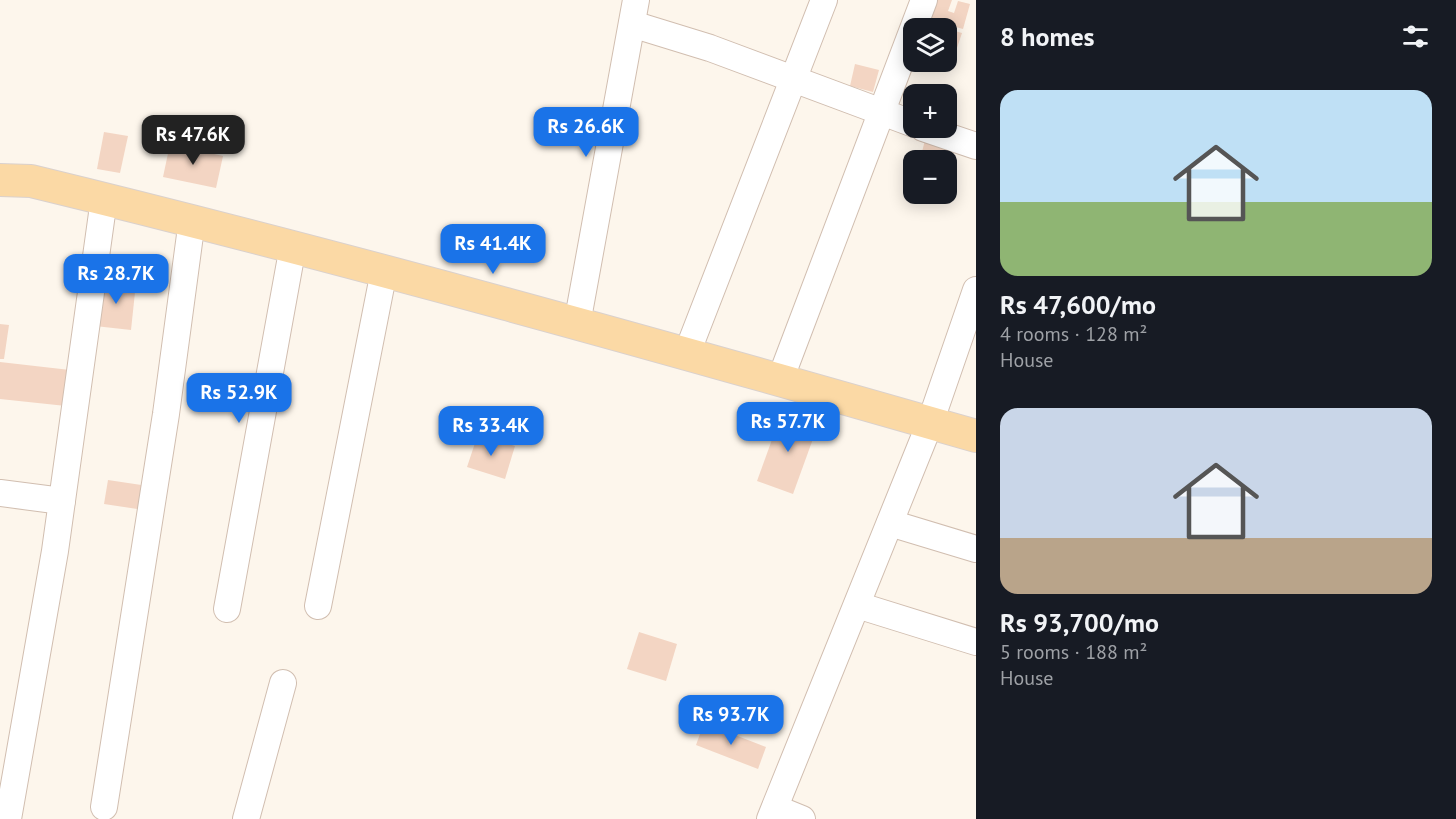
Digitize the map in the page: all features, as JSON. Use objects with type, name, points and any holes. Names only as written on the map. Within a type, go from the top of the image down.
[{"type":"main road","points":[[0,180],[31,181],[293,246],[687,353],[976,436]]},
{"type":"street","points":[[687,353],[824,0]]},
{"type":"street","points":[[780,380],[924,0]]},
{"type":"street","points":[[578,324],[634,12],[710,48],[903,120]]},
{"type":"street","points":[[952,138],[976,146]]},
{"type":"street","points":[[8,819],[11,753],[62,501],[104,198]]},
{"type":"street","points":[[104,807],[164,425],[192,220]]},
{"type":"street","points":[[227,609],[293,246]]},
{"type":"street","points":[[318,606],[384,271]]},
{"type":"street","points":[[802,819],[772,814],[930,423],[976,290]]},
{"type":"street","points":[[0,494],[62,501]]},
{"type":"street","points":[[890,523],[976,549]]},
{"type":"street","points":[[857,605],[976,642]]},
{"type":"street","points":[[246,819],[283,683]]},
{"type":"building","points":[[933,0],[952,0],[948,11],[954,13],[958,1],[970,4],[963,29],[957,27],[957,18],[927,18]]},
{"type":"building","points":[[957,32],[962,33],[957,48]]},
{"type":"building","points":[[855,64],[879,70],[873,92],[850,86]]},
{"type":"building","points":[[104,132],[128,136],[120,173],[97,169]]},
{"type":"building","points":[[925,140],[948,146],[947,150],[922,150]]},
{"type":"building","points":[[170,144],[223,156],[216,188],[163,177]]},
{"type":"building","points":[[100,279],[136,283],[131,330],[95,326]]},
{"type":"building","points":[[0,324],[9,325],[4,359],[0,359]]},
{"type":"building","points":[[0,362],[70,370],[66,406],[0,399]]},
{"type":"building","points":[[782,412],[818,425],[793,494],[757,481]]},
{"type":"building","points":[[478,434],[515,446],[505,479],[467,467]]},
{"type":"building","points":[[108,480],[148,486],[144,510],[104,504]]},
{"type":"building","points":[[639,632],[677,644],[666,681],[627,669]]},
{"type":"building","points":[[704,723],[766,747],[758,769],[696,745]]}]
